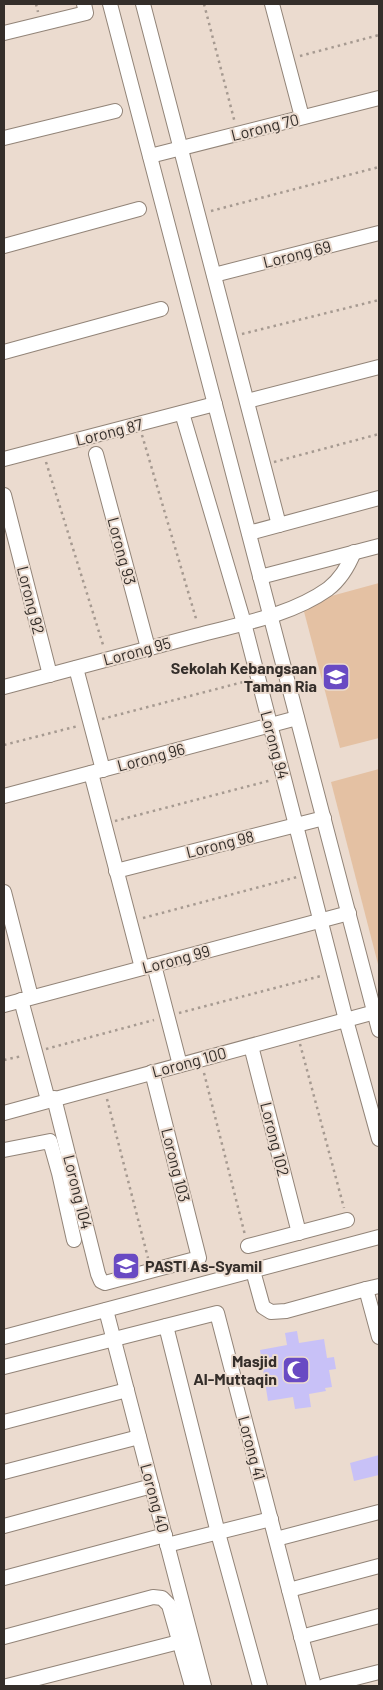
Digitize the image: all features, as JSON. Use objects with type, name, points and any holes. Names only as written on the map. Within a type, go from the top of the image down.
[{"type":"street","points":[[4,33],[86,13],[84,4]]},
{"type":"street","points":[[110,4],[379,1030]]},
{"type":"street","points":[[143,4],[280,525]]},
{"type":"street","points":[[272,4],[302,117]]},
{"type":"street","name":"Lorong 70","points":[[150,156],[379,98]]},
{"type":"street","points":[[4,138],[114,111]]},
{"type":"street","points":[[4,246],[139,209]]},
{"type":"street","name":"Lorong 69","points":[[214,275],[379,233]]},
{"type":"street","points":[[4,352],[161,309]]},
{"type":"street","points":[[247,401],[379,367]]},
{"type":"street","name":"Lorong 87","points":[[4,459],[215,404]]},
{"type":"street","name":"Lorong 94","points":[[182,413],[244,623],[346,1020],[379,1139]]},
{"type":"street","name":"Lorong 93","points":[[96,454],[148,648]]},
{"type":"street","name":"Lorong 92","points":[[4,495],[50,675]]},
{"type":"street","points":[[249,533],[379,498]]},
{"type":"street","points":[[260,576],[379,546]]},
{"type":"street","name":"Lorong 95","points":[[4,687],[270,616],[313,598],[328,588],[350,564],[354,552]]},
{"type":"street","points":[[76,668],[90,722],[104,824],[116,871],[130,922],[148,966],[180,1064]]},
{"type":"street","name":"Lorong 96","points":[[4,796],[297,718]]},
{"type":"street","name":"Lorong 98","points":[[116,871],[324,818]]},
{"type":"street","name":"Lorong 104","points":[[5,898],[26,999],[98,1274],[105,1283],[151,1271]]},
{"type":"street","name":"Lorong 99","points":[[4,1004],[349,913]]},
{"type":"street","name":"Lorong 100","points":[[4,1113],[375,1012]]},
{"type":"street","name":"Lorong 102","points":[[251,1046],[299,1233]]},
{"type":"street","name":"Lorong 103","points":[[151,1271],[199,1258],[152,1072]]},
{"type":"street","points":[[4,1150],[50,1141],[74,1240]]},
{"type":"street","points":[[248,1246],[347,1220]]},
{"type":"street","points":[[4,1337],[379,1237]]},
{"type":"street","points":[[253,1271],[263,1306],[271,1312],[286,1311],[372,1287],[379,1337]]},
{"type":"street","name":"Lorong 40","points":[[106,1310],[204,1686]]},
{"type":"street","name":"Lorong 41","points":[[4,1367],[217,1313],[314,1686]]},
{"type":"street","points":[[166,1326],[218,1533],[260,1686]]},
{"type":"street","points":[[4,1422],[127,1390]]},
{"type":"street","points":[[4,1472],[139,1437]]},
{"type":"street","points":[[4,1526],[152,1486]]},
{"type":"street","points":[[276,1539],[379,1512]]},
{"type":"street","points":[[4,1578],[166,1540],[218,1533],[270,1519]]},
{"type":"street","points":[[289,1590],[379,1566]]},
{"type":"street","points":[[4,1636],[153,1597],[162,1598],[169,1605],[192,1686]]},
{"type":"street","points":[[301,1637],[379,1616]]},
{"type":"street","points":[[4,1678],[6,1686],[179,1642]]},
{"type":"street","points":[[324,1686],[379,1672]]},
{"type":"path","points":[[204,4],[238,134]]},
{"type":"path","points":[[287,60],[379,35]]},
{"type":"path","points":[[198,215],[379,167]]},
{"type":"path","points":[[230,337],[379,300]]},
{"type":"path","points":[[138,424],[201,634]]},
{"type":"path","points":[[264,465],[379,434]]},
{"type":"path","points":[[42,449],[108,659]]},
{"type":"path","points":[[4,745],[258,678]]},
{"type":"path","points":[[104,824],[284,777]]},
{"type":"path","points":[[130,922],[309,874]]},
{"type":"path","points":[[297,1033],[347,1220]]},
{"type":"path","points":[[201,1059],[248,1246]]},
{"type":"path","points":[[104,1085],[151,1271]]},
{"type":"shaded area","points":[[379,583],[379,738],[340,748],[302,604]]},
{"type":"shaded area","points":[[379,769],[379,968],[331,782]]},
{"type":"building","name":"Masjid Al-Muttaqin","points":[[297,1331],[299,1343],[324,1339],[327,1358],[334,1357],[336,1369],[329,1370],[332,1387],[325,1388],[326,1391],[309,1394],[311,1407],[295,1409],[293,1397],[268,1401],[260,1350],[287,1345],[285,1333]]},
{"type":"building","points":[[379,1455],[379,1475],[354,1481],[350,1463]]},
{"type":"place","name":"Sekolah Kebangsaan Taman Ria","points":[[336,677]]},
{"type":"place","name":"PASTI As-Syamil","points":[[126,1266]]},
{"type":"place","name":"Masjid Al-Muttaqin","points":[[296,1370]]}]
